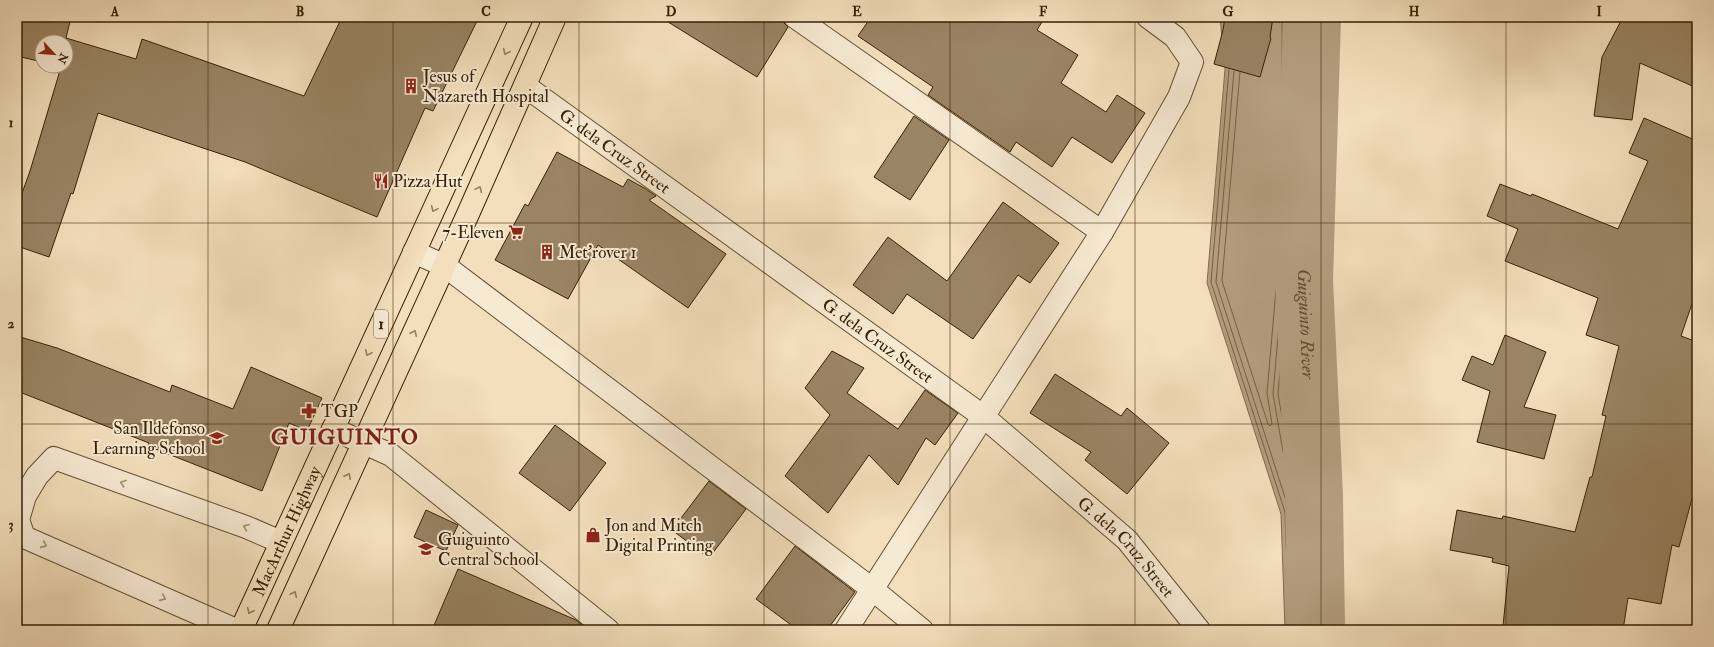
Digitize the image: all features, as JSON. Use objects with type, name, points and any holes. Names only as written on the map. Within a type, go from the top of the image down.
[{"type":"highway","name":"MacArthur Highway","points":[[241,630],[522,17]]},
{"type":"highway","name":"MacArthur Highway","points":[[278,630],[445,266],[555,17]]},
{"type":"street","points":[[795,17],[1102,232]]},
{"type":"street","points":[[846,630],[1102,232],[1179,97],[1192,62],[1175,37],[1148,17]]},
{"type":"street","name":"G. dela Cruz Street","points":[[524,86],[984,417],[1127,540],[1199,630]]},
{"type":"street","points":[[414,252],[445,266],[872,589],[922,630]]},
{"type":"street","points":[[333,429],[391,455],[608,630]]},
{"type":"street","points":[[236,630],[24,537],[18,520],[25,496],[37,476],[54,458],[246,527],[281,542]]},
{"type":"water","points":[[1220,17],[1297,17],[1298,210],[1282,393],[1323,630],[1285,630],[1281,514],[1207,283],[1225,69]]},
{"type":"building","points":[[17,17],[71,17],[67,34],[34,34],[34,60],[17,56]]},
{"type":"building","points":[[342,17],[479,17],[433,111],[425,108],[377,217],[245,162],[98,113],[73,194],[71,193],[49,257],[17,246],[17,207],[30,171],[59,74],[74,74],[74,40],[136,59],[142,39],[304,96]]},
{"type":"building","points":[[660,17],[783,17],[784,23],[788,27],[757,77]]},
{"type":"building","points":[[871,17],[1045,17],[1037,30],[1078,55],[1061,83],[1106,112],[1117,95],[1145,113],[1112,163],[1072,137],[1052,167],[1016,142],[1010,152],[928,95],[933,87],[858,36]]},
{"type":"building","points":[[1225,17],[1273,17],[1271,38],[1260,77],[1214,64]]},
{"type":"building","points":[[1623,17],[1697,17],[1697,88],[1640,63],[1632,120],[1594,116],[1602,57]]},
{"type":"building","points":[[914,116],[949,140],[910,200],[874,177]]},
{"type":"building","points":[[1644,118],[1697,141],[1697,289],[1681,336],[1697,342],[1697,480],[1679,547],[1672,545],[1661,604],[1628,598],[1623,630],[1538,630],[1503,626],[1509,566],[1492,562],[1493,558],[1450,550],[1457,510],[1502,519],[1503,516],[1575,532],[1590,477],[1592,477],[1606,416],[1602,415],[1619,346],[1586,335],[1598,298],[1505,261],[1518,229],[1487,216],[1500,184],[1531,196],[1532,194],[1618,229],[1648,161],[1629,153]]},
{"type":"building","points":[[557,152],[623,187],[628,179],[646,189],[656,196],[649,200],[726,254],[688,308],[598,245],[568,299],[495,260],[525,204],[528,206]]},
{"type":"building","points":[[1003,202],[1059,243],[1030,283],[1018,275],[973,339],[907,294],[893,314],[853,285],[888,237],[947,281]]},
{"type":"building","points":[[1505,335],[1546,352],[1524,407],[1556,415],[1544,459],[1477,442],[1490,391],[1462,380],[1472,356],[1493,365]]},
{"type":"building","points":[[17,336],[57,348],[170,392],[172,385],[233,409],[251,367],[322,398],[307,431],[289,423],[262,491],[148,446],[149,443],[17,391]]},
{"type":"building","points":[[832,351],[864,368],[847,393],[898,429],[925,390],[958,413],[935,445],[926,438],[898,485],[869,455],[828,513],[785,476],[830,415],[805,388]]},
{"type":"building","points":[[1055,374],[1121,416],[1127,408],[1169,443],[1127,494],[1085,460],[1091,452],[1030,413]]},
{"type":"building","points":[[555,425],[606,463],[570,511],[519,473]]},
{"type":"building","points":[[709,481],[746,509],[709,558],[672,530]]},
{"type":"building","points":[[426,510],[458,525],[446,551],[414,537]]},
{"type":"building","points":[[795,546],[855,592],[827,630],[798,630],[756,599]]},
{"type":"building","points":[[458,569],[576,620],[588,630],[432,630]]},
{"type":"waterway","name":"Guiguinto River","points":[[1312,17],[1304,280],[1314,496],[1316,630]]},
{"type":"place","name":"Jesus of Nazareth Hospital","points":[[411,86]]},
{"type":"place","name":"Pizza Hut","points":[[381,181]]},
{"type":"place","name":"7-Eleven","points":[[516,232]]},
{"type":"place","name":"Met'rover 1","points":[[547,252]]},
{"type":"place","name":"TGP","points":[[309,411]]},
{"type":"place","name":"San Ildefonso Learning School","points":[[217,438]]},
{"type":"place","name":"Jon and Mitch Digital Printing","points":[[593,535]]},
{"type":"place","name":"Guiguinto Central School","points":[[426,549]]},
{"type":"district","name":"GUIGUINTO","points":[[345,437]]}]
